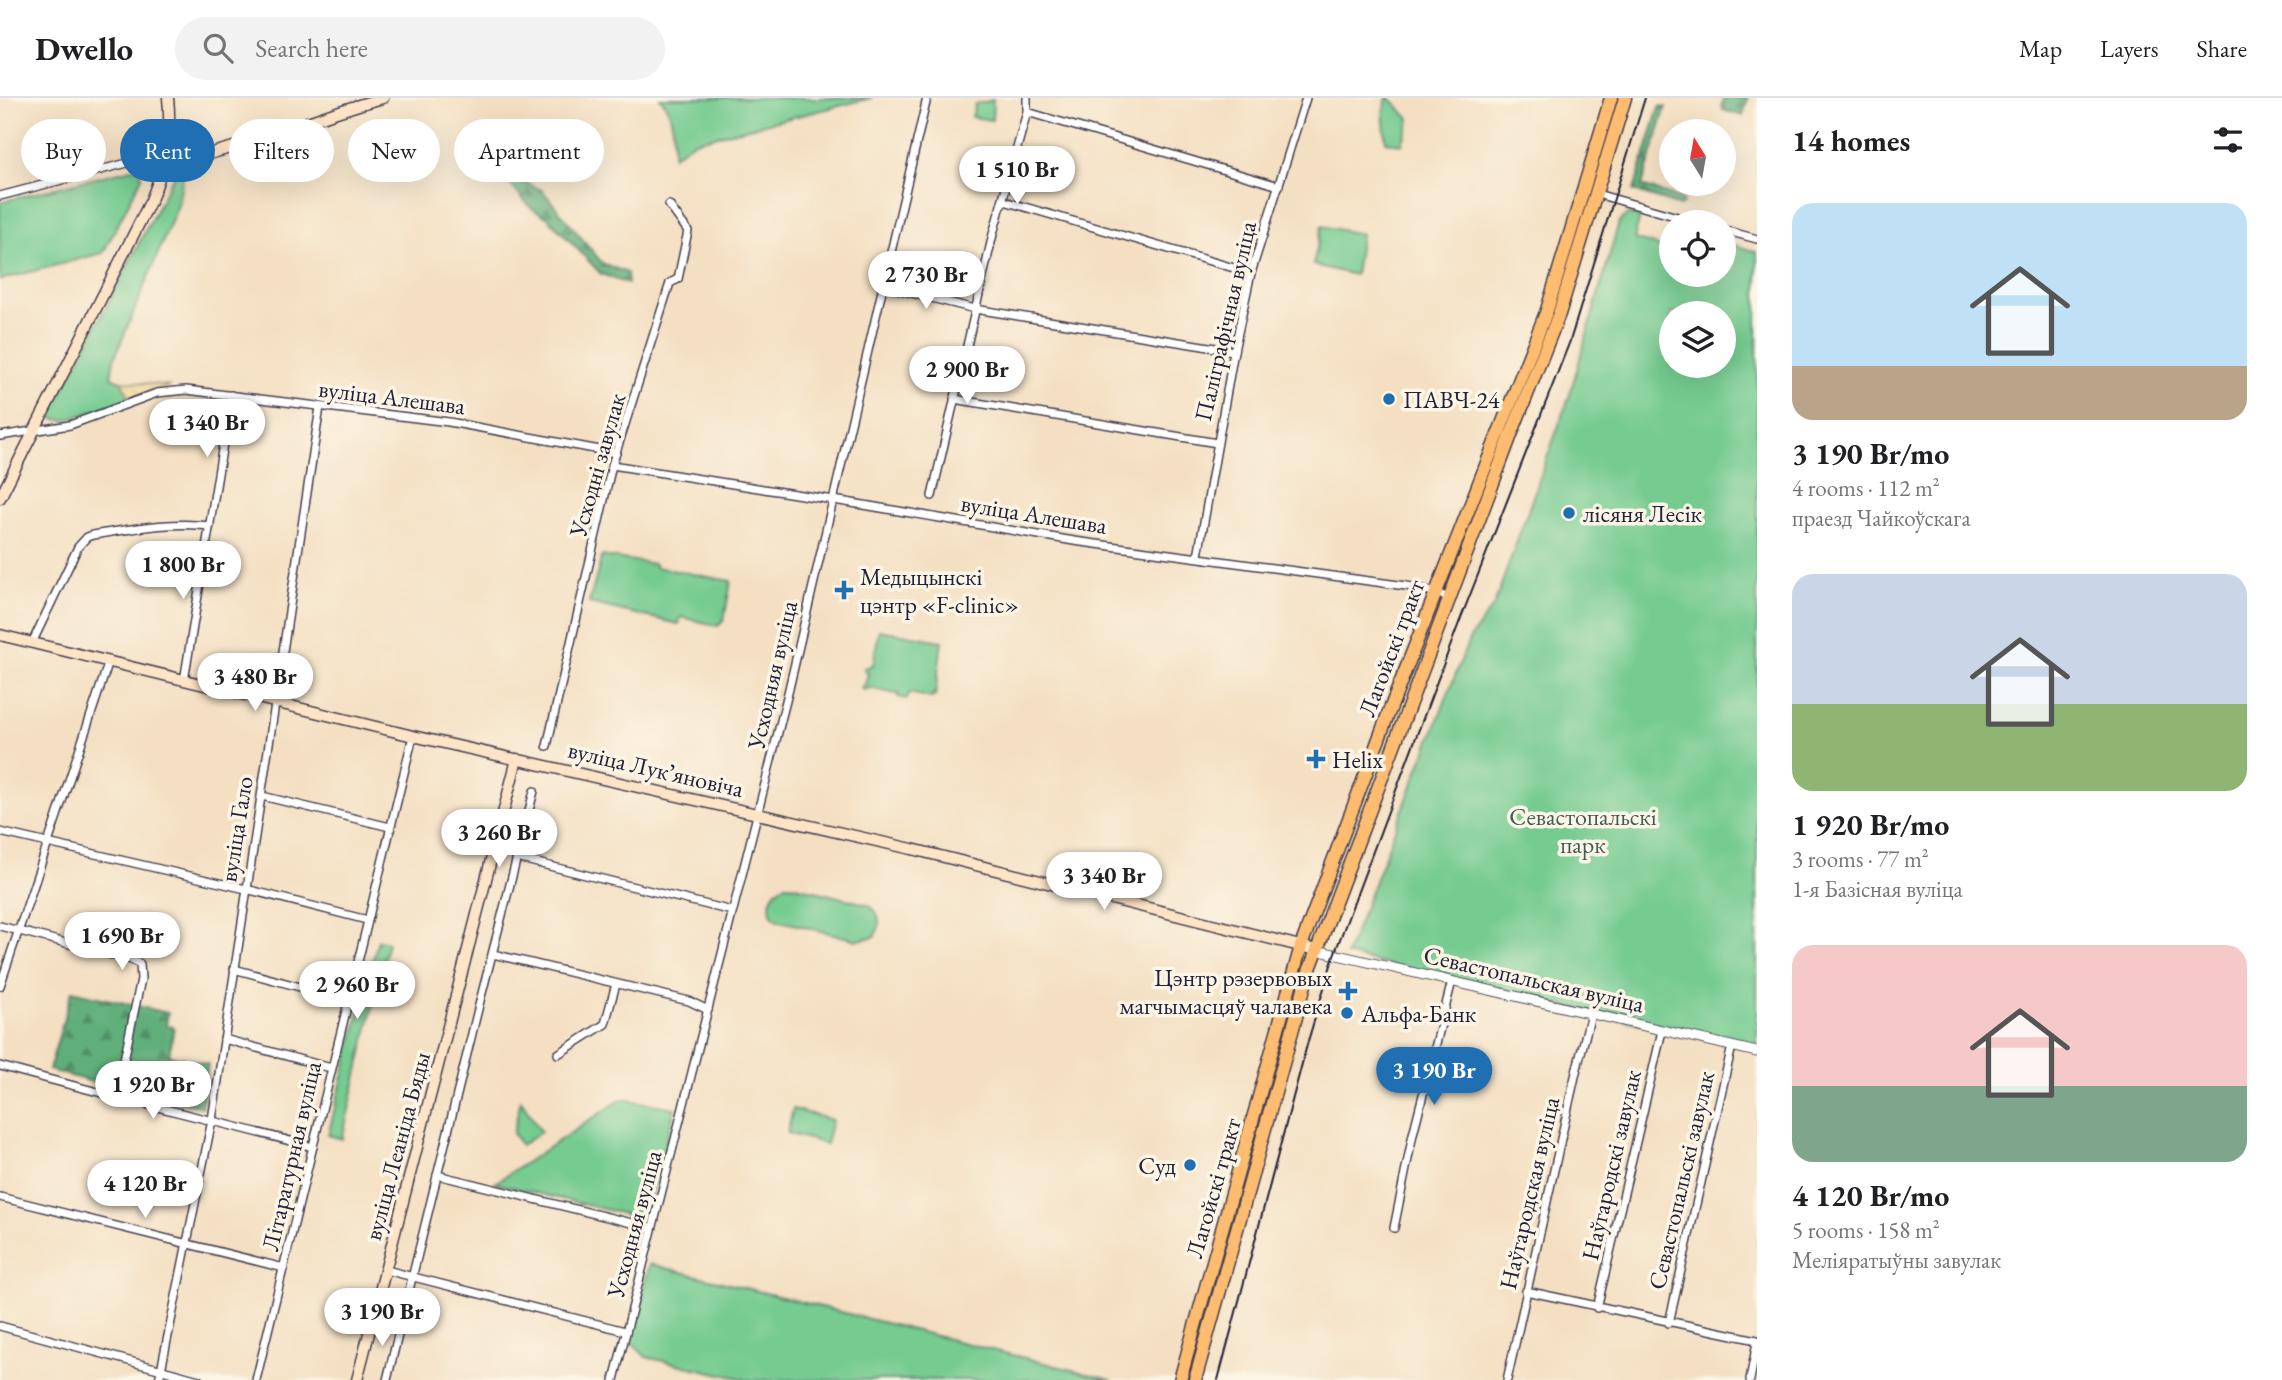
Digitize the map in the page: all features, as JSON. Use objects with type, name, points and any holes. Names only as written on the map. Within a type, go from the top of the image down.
[{"type":"main road","points":[[168,98],[170,119]]},
{"type":"main road","points":[[215,152],[383,98]]},
{"type":"main road","name":"Лагойскі тракт","points":[[1195,1380],[1316,950],[1559,314],[1611,98]]},
{"type":"main road","name":"Лагойскі тракт","points":[[1180,1380],[1301,946],[1389,712],[1547,310],[1625,98]]},
{"type":"main road","points":[[0,498],[135,235],[157,182]]},
{"type":"main road","name":"вуліца Лукʼяновіча","points":[[0,635],[414,736],[992,868],[1301,946]]},
{"type":"main road","name":"вуліца Леаніда Бяды","points":[[357,1380],[517,759]]},
{"type":"main road","name":"Севастопальская вуліца","points":[[1301,946],[1316,950]]},
{"type":"street","name":"Усходняя вуліца","points":[[614,1380],[759,814],[927,98]]},
{"type":"street","points":[[932,496],[975,309],[1027,111],[1027,98]]},
{"type":"street","name":"Паліграфічная вуліца","points":[[1198,556],[1234,351],[1251,273],[1306,98]]},
{"type":"street","points":[[1027,111],[1279,186]]},
{"type":"street","points":[[0,196],[120,165]]},
{"type":"street","points":[[1590,192],[1659,212]]},
{"type":"street","points":[[1004,201],[1251,273]]},
{"type":"street","name":"Усходні завулак","points":[[547,746],[612,465],[670,283],[678,279],[688,231],[669,205]]},
{"type":"street","points":[[1736,233],[1757,239]]},
{"type":"street","points":[[884,286],[975,309],[1234,351]]},
{"type":"street","name":"вуліца Алешава","points":[[0,436],[69,425],[149,395],[186,390],[449,422],[616,453]]},
{"type":"street","points":[[184,681],[231,395]]},
{"type":"street","points":[[954,399],[1217,443]]},
{"type":"street","name":"вуліца Гало","points":[[159,1380],[212,1120],[320,407]]},
{"type":"street","name":"вуліца Алешава","points":[[612,465],[1067,540],[1406,586],[1450,598]]},
{"type":"street","points":[[32,643],[78,547],[87,537],[167,524],[210,526]]},
{"type":"street","points":[[0,986],[109,661]]},
{"type":"street","name":"Літаратурная вуліца","points":[[256,1380],[414,736]]},
{"type":"street","points":[[387,1380],[534,791]]},
{"type":"street","points":[[261,796],[390,827]]},
{"type":"street","points":[[0,832],[367,920]]},
{"type":"street","points":[[517,858],[732,911]]},
{"type":"street","points":[[0,926],[140,964],[141,979],[116,1098]]},
{"type":"street","name":"Севастопальская вуліца","points":[[1316,950],[1757,1052]]},
{"type":"street","points":[[493,954],[689,1001],[708,1010]]},
{"type":"street","points":[[234,969],[348,1000]]},
{"type":"street","points":[[1394,1228],[1413,1134],[1452,981]]},
{"type":"street","points":[[558,1054],[605,1024],[616,984]]},
{"type":"street","name":"Наўгародская вуліца","points":[[1507,1380],[1591,1014]]},
{"type":"street","name":"Наўгародскі завулак","points":[[1597,1308],[1662,1031]]},
{"type":"street","points":[[224,1039],[331,1068]]},
{"type":"street","name":"Севастопальскі завулак","points":[[1669,1323],[1732,1046]]},
{"type":"street","points":[[0,1066],[313,1147]]},
{"type":"street","points":[[437,1175],[652,1228]]},
{"type":"street","points":[[0,1197],[284,1268]]},
{"type":"street","points":[[386,1270],[625,1331]]},
{"type":"street","points":[[1526,1291],[1757,1341],[1750,1380]]},
{"type":"street","points":[[0,1326],[199,1380]]},
{"type":"green space","points":[[660,98],[872,98],[695,141],[673,156],[671,118]]},
{"type":"green space","points":[[1387,98],[1410,120],[1402,144],[1386,142],[1383,112]]},
{"type":"green space","points":[[1724,98],[1748,98],[1743,116],[1723,110]]},
{"type":"green space","points":[[993,100],[992,120],[972,117],[975,104]]},
{"type":"green space","points":[[1659,107],[1666,107],[1662,119],[1659,119],[1659,130],[1642,186],[1659,192],[1659,196],[1682,199],[1684,202],[1680,206],[1634,191]]},
{"type":"green space","points":[[120,172],[120,182],[139,182],[103,253],[0,280],[0,202],[79,182],[106,182],[106,175]]},
{"type":"green space","points":[[170,182],[182,182],[178,205],[114,359],[111,377],[121,381],[130,398],[64,420],[54,419],[52,412]]},
{"type":"green space","points":[[512,182],[524,182],[542,190],[602,263],[627,273],[628,284],[601,274],[548,218],[531,208],[511,186]]},
{"type":"green space","name":"Севастопальскі парк","points":[[1628,214],[1640,217],[1634,239],[1659,246],[1659,287],[1736,287],[1736,246],[1757,252],[1757,1051],[1346,955],[1469,640],[1494,605],[1569,397],[1619,222]]},
{"type":"green space","points":[[1322,226],[1361,234],[1355,275],[1313,265]]},
{"type":"green space","points":[[602,556],[655,564],[655,567],[731,581],[724,620],[718,626],[681,617],[679,624],[589,603]]},
{"type":"green space","points":[[879,630],[942,641],[935,696],[933,694],[932,698],[909,693],[907,699],[898,697],[898,693],[869,688],[864,690],[861,687],[865,685],[868,673],[864,668],[873,665]]},
{"type":"green space","points":[[785,885],[869,905],[878,916],[877,933],[874,937],[857,940],[777,920],[772,915],[770,901],[777,890]]},
{"type":"green space","points":[[378,940],[388,942],[342,1139],[328,1135]]},
{"type":"green space","points":[[72,991],[168,1013],[166,1025],[174,1027],[169,1055],[208,1064],[202,1107],[114,1088],[49,1070]]},
{"type":"green space","points":[[622,1099],[675,1108],[645,1219],[495,1183]]},
{"type":"green space","points":[[521,1100],[541,1132],[521,1145],[513,1133]]},
{"type":"green space","points":[[793,1109],[832,1120],[826,1144],[787,1133]]},
{"type":"green space","points":[[650,1264],[1112,1380],[748,1380],[646,1357],[630,1341]]},
{"type":"sand","points":[[121,381],[170,386],[130,398]]},
{"type":"tram line","points":[[1218,1380],[1308,1041],[1334,955],[1459,623],[1570,341],[1645,98]]},
{"type":"place","name":"ПАВЧ-24","points":[[1389,399]]},
{"type":"place","name":"лісяня Лесік","points":[[1569,513]]},
{"type":"place","name":"Медыцынскі цэнтр «F-clinic»","points":[[844,590]]},
{"type":"place","name":"Helix","points":[[1316,759]]},
{"type":"place","name":"Цэнтр рэзервовых магчымасцяў чалавека","points":[[1348,991]]},
{"type":"place","name":"Альфа-Банк","points":[[1347,1013]]},
{"type":"place","name":"Суд","points":[[1190,1165]]}]
